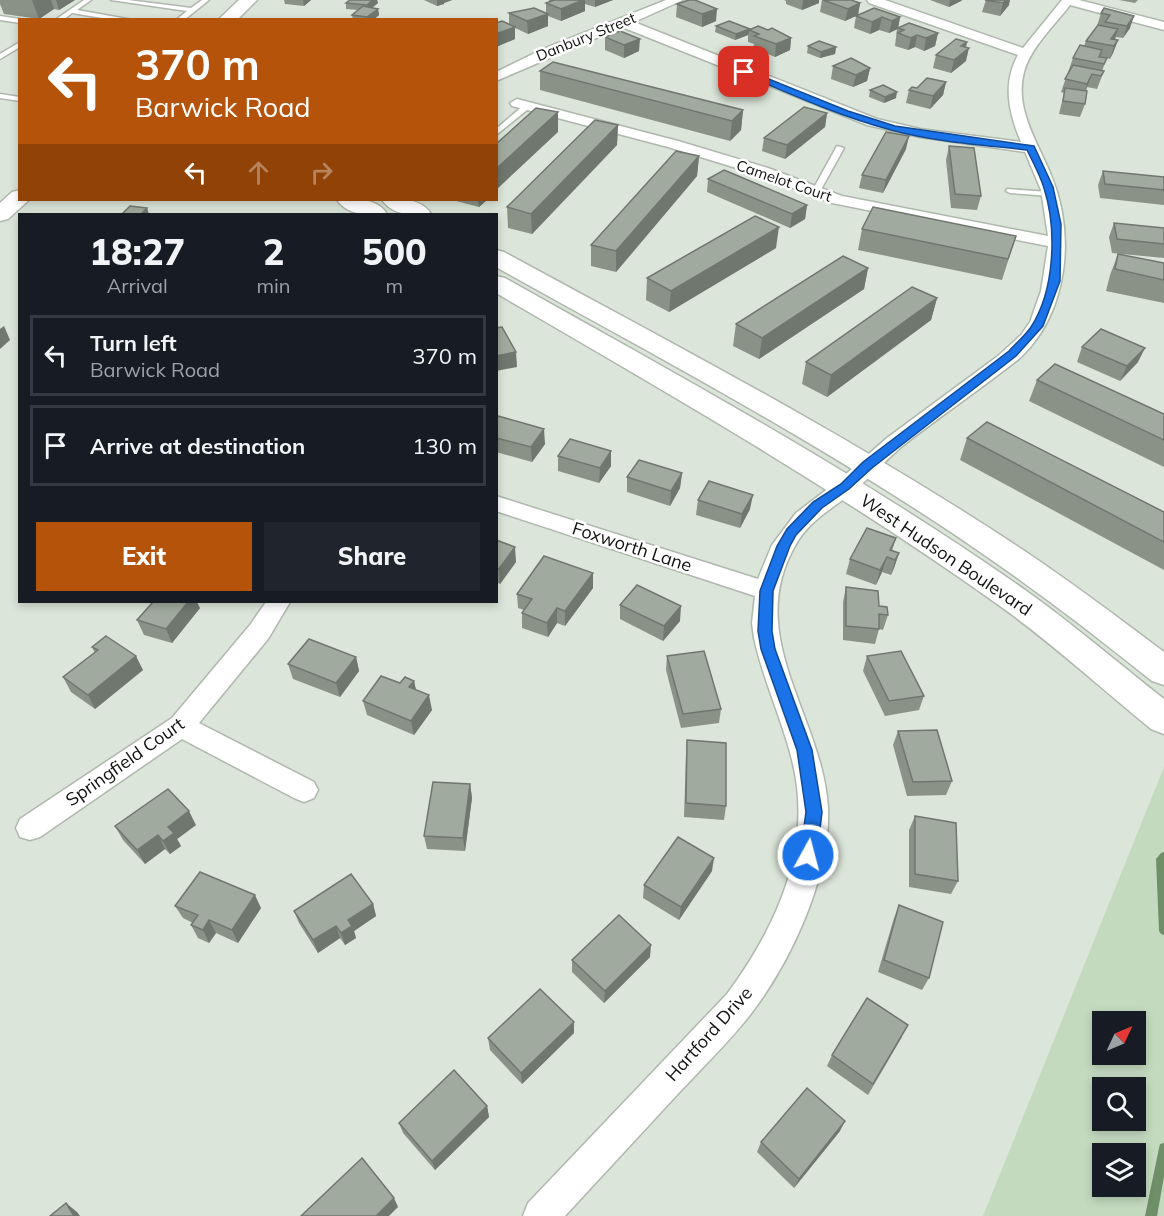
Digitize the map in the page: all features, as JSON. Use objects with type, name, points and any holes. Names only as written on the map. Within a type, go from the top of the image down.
[{"type":"main road","points":[[228,18],[249,0]]},
{"type":"main road","points":[[0,214],[18,199]]},
{"type":"main road","points":[[350,201],[374,213]]},
{"type":"main road","points":[[395,201],[418,213]]},
{"type":"main road","name":"West Hudson Boulevard","points":[[498,258],[856,476],[1164,719]]},
{"type":"main road","name":"West Hudson Boulevard","points":[[498,284],[741,423],[856,476],[939,510],[1025,567],[1164,672]]},
{"type":"street","name":"Danbury Street","points":[[498,76],[516,66],[677,0]]},
{"type":"street","points":[[873,0],[1027,54]]},
{"type":"street","points":[[1068,0],[1164,26]]},
{"type":"street","name":"Hartford Drive","points":[[541,1216],[738,1005],[755,982],[785,929],[796,901],[808,855],[814,812],[804,750],[768,649],[764,613],[767,591],[783,546],[792,532],[818,505],[1013,353],[1037,326],[1054,281],[1057,224],[1050,194],[1013,99],[1018,71],[1027,54],[1068,0]]},
{"type":"street","points":[[622,22],[872,122],[962,140],[1031,148]]},
{"type":"street","name":"Camelot Court","points":[[523,105],[674,144],[762,171],[838,200],[1055,242]]},
{"type":"street","name":"Foxworth Lane","points":[[498,504],[767,591]]},
{"type":"street","name":"Springfield Court","points":[[30,828],[181,726],[259,632],[277,603]]},
{"type":"street","points":[[181,726],[304,790]]},
{"type":"lane","points":[[61,18],[88,0]]},
{"type":"lane","points":[[114,0],[192,10]]},
{"type":"lane","points":[[182,18],[206,0]]},
{"type":"lane","points":[[70,11],[117,18]]},
{"type":"lane","points":[[0,18],[18,21]]},
{"type":"lane","points":[[0,57],[18,45]]},
{"type":"lane","points":[[0,96],[18,99]]},
{"type":"lane","points":[[498,131],[523,105]]},
{"type":"lane","points":[[815,193],[840,148]]},
{"type":"lane","points":[[1010,190],[1050,194]]},
{"type":"green space","points":[[1164,767],[1164,1216],[983,1216]]},
{"type":"building","points":[[350,0],[373,0],[367,5],[346,3]]},
{"type":"building","points":[[554,0],[583,0],[561,9],[546,3]]},
{"type":"building","points":[[695,0],[717,9],[702,14],[677,4]]},
{"type":"building","points":[[823,0],[851,0],[860,3],[848,9]]},
{"type":"building","points":[[985,0],[1006,0],[1003,3]]},
{"type":"building","points":[[363,6],[378,9],[367,17],[352,15]]},
{"type":"building","points":[[534,8],[548,14],[527,21],[509,13]]},
{"type":"building","points":[[874,8],[900,17],[892,21],[882,17],[872,22],[856,16]]},
{"type":"building","points":[[1104,8],[1134,16],[1127,26],[1105,22],[1110,15],[1101,13]]},
{"type":"building","points":[[502,21],[515,27],[498,33],[498,22]]},
{"type":"building","points":[[729,21],[750,29],[736,34],[716,26]]},
{"type":"building","points":[[909,23],[938,33],[926,38],[917,35],[911,38],[898,33],[904,30],[898,28]]},
{"type":"building","points":[[1098,25],[1118,29],[1111,39],[1118,40],[1114,46],[1086,41]]},
{"type":"building","points":[[758,26],[768,30],[772,28],[791,38],[776,44],[754,36],[759,34],[749,30]]},
{"type":"building","points":[[620,31],[640,39],[624,45],[605,37]]},
{"type":"building","points":[[956,39],[967,42],[961,46],[969,48],[954,60],[936,55]]},
{"type":"building","points":[[819,41],[836,47],[821,52],[808,46]]},
{"type":"building","points":[[1080,45],[1102,50],[1099,57],[1107,58],[1104,64],[1073,58]]},
{"type":"building","points":[[851,58],[870,68],[856,75],[833,66]]},
{"type":"building","points":[[553,62],[743,110],[732,121],[540,71]]},
{"type":"building","points":[[1073,65],[1104,71],[1101,76],[1092,74],[1087,84],[1065,79]]},
{"type":"building","points":[[927,78],[946,82],[933,96],[909,90],[912,87],[917,88]]},
{"type":"building","points":[[883,85],[897,92],[885,97],[870,90]]},
{"type":"building","points":[[1065,88],[1087,91],[1085,104],[1063,101]]},
{"type":"building","points":[[804,107],[827,113],[787,145],[764,138]]},
{"type":"building","points":[[536,108],[558,112],[498,167],[498,142]]},
{"type":"building","points":[[595,120],[618,125],[531,214],[507,207]]},
{"type":"building","points":[[886,132],[909,136],[886,180],[862,175]]},
{"type":"building","points":[[949,146],[974,148],[981,196],[955,194]]},
{"type":"building","points":[[676,151],[699,156],[616,251],[591,245]]},
{"type":"building","points":[[724,170],[807,205],[792,214],[708,179]]},
{"type":"building","points":[[1103,171],[1164,177],[1164,190],[1105,184]]},
{"type":"building","points":[[130,206],[147,208],[142,213],[123,213]]},
{"type":"building","points":[[873,207],[1016,236],[1008,259],[862,229]]},
{"type":"building","points":[[755,216],[779,227],[671,291],[647,278]]},
{"type":"building","points":[[1114,223],[1164,228],[1164,244],[1117,239]]},
{"type":"building","points":[[1118,254],[1164,263],[1164,280],[1115,269]]},
{"type":"building","points":[[843,256],[868,268],[762,338],[736,324]]},
{"type":"building","points":[[912,287],[937,298],[831,375],[806,362]]},
{"type":"building","points":[[502,327],[516,352],[498,356],[498,328]]},
{"type":"building","points":[[1101,329],[1145,348],[1127,366],[1082,347]]},
{"type":"building","points":[[1055,364],[1164,414],[1164,440],[1037,380]]},
{"type":"building","points":[[498,416],[544,429],[531,447],[498,439]]},
{"type":"building","points":[[987,422],[1164,512],[1164,542],[967,438]]},
{"type":"building","points":[[570,439],[611,451],[600,468],[558,456]]},
{"type":"building","points":[[639,460],[682,473],[671,491],[627,477]]},
{"type":"building","points":[[709,481],[753,495],[742,514],[698,500]]},
{"type":"building","points":[[867,528],[896,538],[890,550],[899,553],[895,560],[887,557],[880,570],[850,559]]},
{"type":"building","points":[[498,541],[515,547],[498,569]]},
{"type":"building","points":[[544,556],[593,573],[565,611],[557,608],[547,623],[522,613],[532,599],[517,594]]},
{"type":"building","points":[[637,585],[681,606],[664,626],[620,605]]},
{"type":"building","points":[[846,587],[878,591],[879,606],[887,607],[888,615],[879,614],[879,629],[846,626]]},
{"type":"building","points":[[152,603],[187,603],[166,629],[137,620]]},
{"type":"building","points":[[106,636],[136,656],[88,695],[63,677],[98,650],[92,647]]},
{"type":"building","points":[[309,639],[356,657],[336,683],[288,664]]},
{"type":"building","points":[[704,651],[721,709],[683,714],[667,656]]},
{"type":"building","points":[[901,651],[924,696],[889,701],[867,656]]},
{"type":"building","points":[[381,676],[400,683],[405,677],[414,681],[409,687],[429,695],[411,721],[363,701]]},
{"type":"building","points":[[937,730],[952,781],[913,782],[898,731]]},
{"type":"building","points":[[687,740],[726,743],[726,806],[686,803]]},
{"type":"building","points":[[433,782],[470,784],[463,838],[424,836]]},
{"type":"building","points":[[168,789],[189,811],[168,827],[174,833],[163,841],[158,835],[137,850],[115,826]]},
{"type":"building","points":[[915,816],[956,823],[958,881],[915,874]]},
{"type":"building","points":[[678,837],[714,858],[681,907],[644,885]]},
{"type":"building","points":[[200,872],[255,895],[232,930],[209,920],[203,930],[191,925],[198,915],[175,906]]},
{"type":"building","points":[[351,874],[373,904],[348,920],[352,926],[341,933],[336,926],[313,940],[294,911]]},
{"type":"building","points":[[899,905],[943,922],[929,978],[884,960]]},
{"type":"building","points":[[619,915],[651,945],[605,991],[572,960]]},
{"type":"building","points":[[540,989],[574,1022],[521,1073],[488,1038]]},
{"type":"building","points":[[867,998],[908,1025],[873,1084],[832,1055]]},
{"type":"building","points":[[454,1070],[487,1106],[432,1161],[399,1123]]},
{"type":"building","points":[[807,1088],[845,1121],[799,1179],[761,1142]]},
{"type":"building","points":[[362,1158],[394,1198],[376,1216],[301,1216]]},
{"type":"building","points":[[66,1203],[74,1216],[50,1216]]},
{"type":"waterway","points":[[1164,856],[1161,859],[1164,931]]},
{"type":"waterway","points":[[1151,1216],[1164,1148]]},
{"type":"route","points":[[744,72],[845,113],[894,128],[982,143],[1031,148],[1048,187],[1057,224],[1054,281],[1037,326],[1029,337],[1013,353],[818,505],[792,532],[783,546],[767,591],[764,613],[765,631],[768,649],[804,750],[812,790],[814,812],[808,855]]}]
